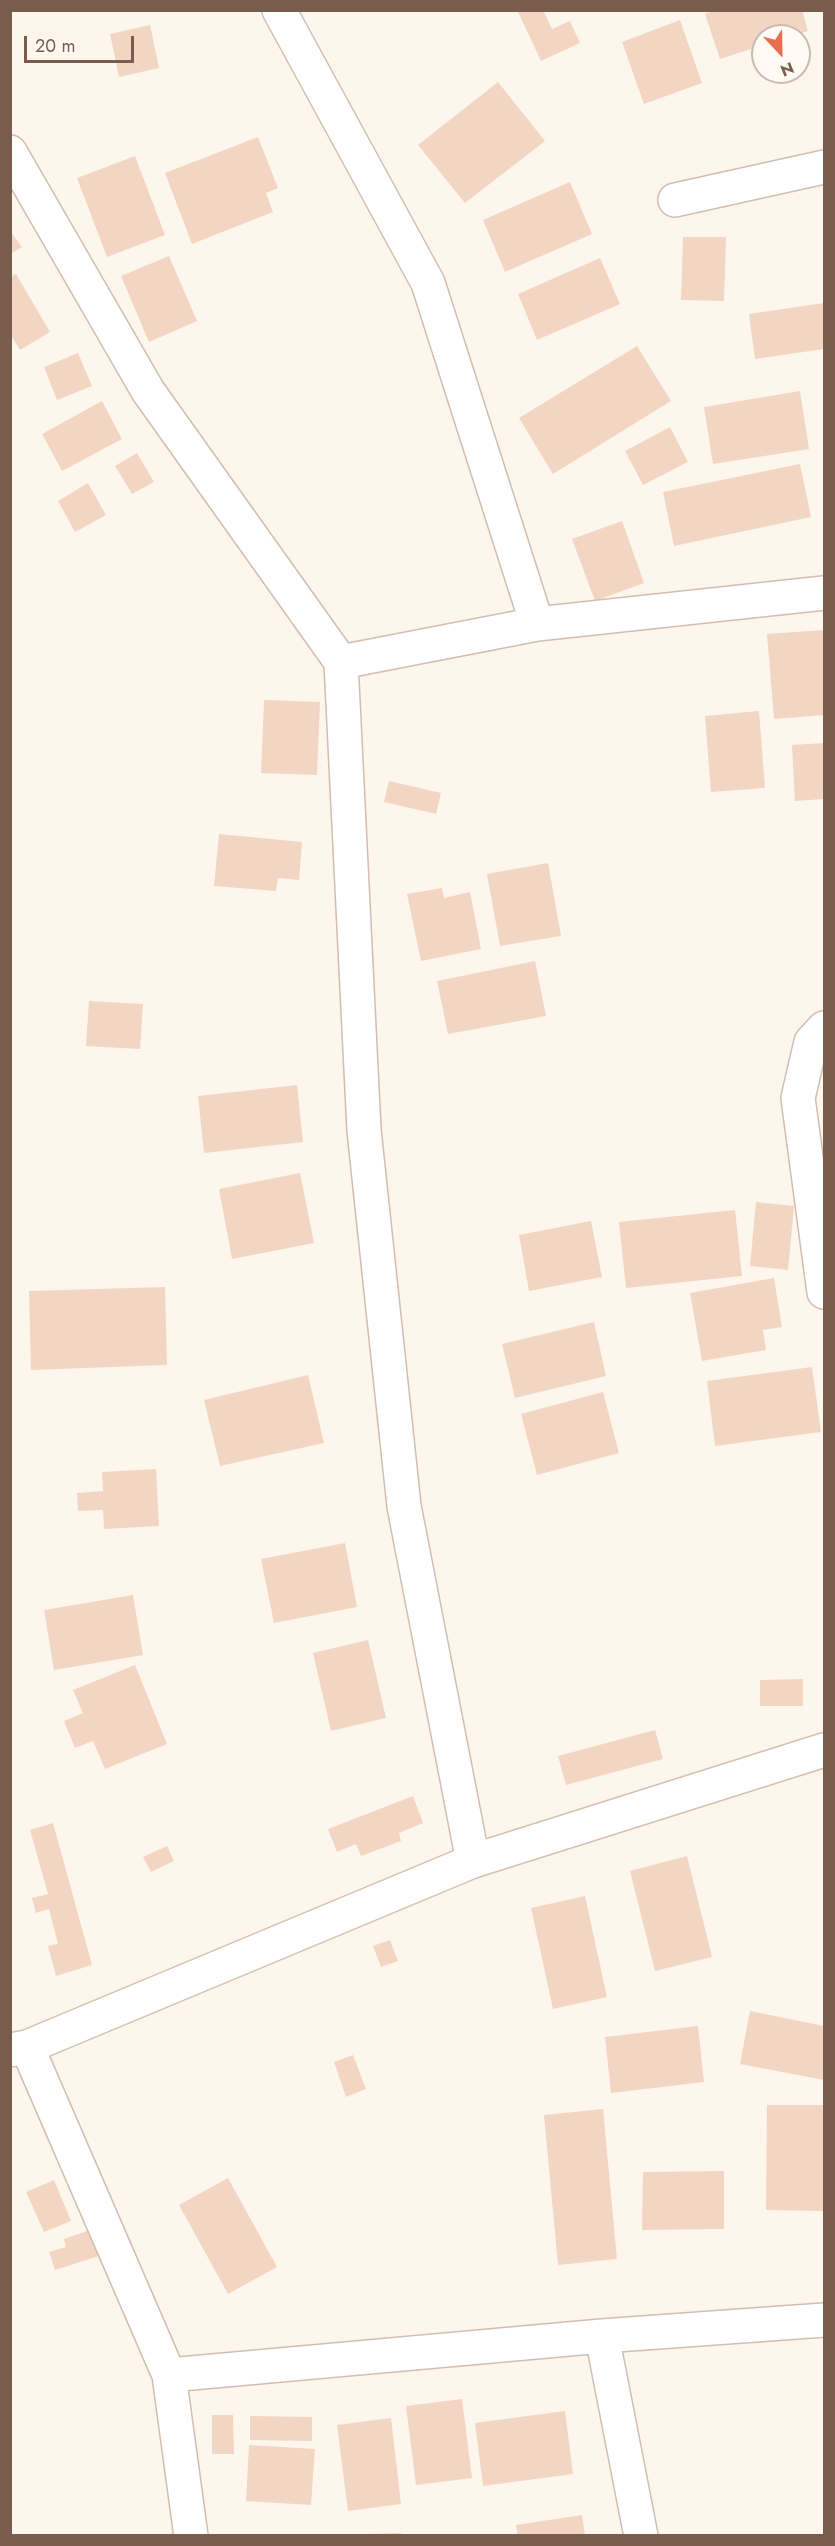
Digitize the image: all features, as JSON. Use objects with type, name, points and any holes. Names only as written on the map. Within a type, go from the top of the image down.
[{"type":"street","points":[[279,10],[428,283],[537,624]]},
{"type":"street","points":[[10,152],[148,391],[340,662],[364,1130],[404,1506],[473,1861]]},
{"type":"street","points":[[675,200],[825,166]]},
{"type":"street","points":[[340,662],[537,624],[825,593]]},
{"type":"street","points":[[825,1028],[811,1042],[798,1098],[825,1292]]},
{"type":"street","points":[[191,2535],[169,2375],[19,2048],[473,1861],[825,1750]]},
{"type":"street","points":[[169,2375],[602,2336],[825,2320]]},
{"type":"street","points":[[602,2336],[641,2535]]},
{"type":"building","points":[[517,10],[543,10],[552,29],[570,21],[580,43],[541,61]]},
{"type":"building","points":[[715,10],[802,10],[806,24],[751,24],[751,49],[720,59],[705,14]]},
{"type":"building","points":[[680,20],[702,83],[644,104],[622,42]]},
{"type":"building","points":[[150,25],[159,68],[119,77],[110,34]]},
{"type":"building","points":[[498,82],[545,141],[465,203],[418,145]]},
{"type":"building","points":[[258,137],[278,188],[266,193],[273,212],[192,244],[165,173]]},
{"type":"building","points":[[135,156],[165,235],[107,257],[77,178]]},
{"type":"building","points":[[570,182],[592,234],[505,272],[483,220]]},
{"type":"building","points":[[10,231],[22,247],[10,254]]},
{"type":"building","points":[[683,237],[726,237],[724,301],[681,300]]},
{"type":"building","points":[[169,256],[197,321],[149,342],[121,276]]},
{"type":"building","points":[[600,258],[620,304],[537,340],[518,294]]},
{"type":"building","points":[[16,274],[50,332],[20,350],[10,334],[10,277]]},
{"type":"building","points":[[824,303],[824,349],[755,359],[749,314]]},
{"type":"building","points":[[637,346],[671,401],[553,474],[519,418]]},
{"type":"building","points":[[78,353],[92,386],[57,400],[44,367]]},
{"type":"building","points":[[800,391],[809,449],[713,464],[704,407]]},
{"type":"building","points":[[102,401],[122,439],[62,471],[42,434]]},
{"type":"building","points":[[670,427],[688,462],[643,485],[625,451]]},
{"type":"building","points":[[137,453],[154,482],[132,494],[115,466]]},
{"type":"building","points":[[800,464],[811,517],[674,546],[663,492]]},
{"type":"building","points":[[88,483],[106,515],[75,532],[58,501]]},
{"type":"building","points":[[622,521],[644,583],[595,601],[572,539]]},
{"type":"building","points":[[824,630],[824,715],[774,719],[767,634]]},
{"type":"building","points":[[264,700],[320,702],[317,775],[261,773]]},
{"type":"building","points":[[759,711],[765,788],[711,792],[705,716]]},
{"type":"building","points":[[824,743],[824,799],[795,801],[792,745]]},
{"type":"building","points":[[389,781],[441,793],[436,814],[384,802]]},
{"type":"building","points":[[219,834],[302,842],[299,880],[278,878],[276,891],[214,886]]},
{"type":"building","points":[[548,863],[561,936],[500,946],[487,874]]},
{"type":"building","points":[[442,888],[444,898],[470,892],[481,949],[421,961],[407,894]]},
{"type":"building","points":[[535,961],[546,1016],[448,1034],[437,981]]},
{"type":"building","points":[[89,1001],[143,1004],[140,1049],[86,1046]]},
{"type":"building","points":[[297,1085],[303,1142],[204,1153],[198,1096]]},
{"type":"building","points":[[300,1173],[314,1243],[232,1259],[219,1189]]},
{"type":"building","points":[[756,1202],[794,1206],[788,1270],[750,1266]]},
{"type":"building","points":[[735,1210],[742,1276],[626,1288],[619,1222]]},
{"type":"building","points":[[591,1221],[602,1277],[529,1291],[519,1235]]},
{"type":"building","points":[[774,1278],[782,1327],[763,1330],[766,1350],[702,1361],[690,1293]]},
{"type":"building","points":[[165,1287],[167,1365],[31,1370],[29,1291]]},
{"type":"building","points":[[594,1322],[606,1376],[515,1398],[502,1344]]},
{"type":"building","points":[[812,1367],[821,1432],[715,1446],[707,1381]]},
{"type":"building","points":[[308,1375],[324,1443],[220,1466],[204,1400]]},
{"type":"building","points":[[603,1392],[619,1453],[537,1475],[521,1414]]},
{"type":"building","points":[[156,1469],[159,1526],[104,1529],[103,1510],[78,1511],[77,1493],[103,1491],[102,1472]]},
{"type":"building","points":[[345,1543],[357,1607],[274,1623],[261,1559]]},
{"type":"building","points":[[133,1595],[143,1655],[54,1670],[44,1610]]},
{"type":"building","points":[[368,1640],[386,1718],[331,1731],[313,1653]]},
{"type":"building","points":[[135,1665],[167,1744],[105,1769],[93,1741],[75,1748],[64,1721],[83,1713],[73,1690]]},
{"type":"building","points":[[803,1679],[803,1706],[760,1706],[760,1680]]},
{"type":"building","points":[[655,1730],[663,1759],[566,1785],[558,1756]]},
{"type":"building","points":[[413,1796],[423,1823],[399,1833],[401,1841],[361,1856],[356,1844],[337,1852],[328,1829]]},
{"type":"building","points":[[53,1823],[92,1965],[56,1976],[48,1946],[58,1944],[49,1909],[36,1913],[32,1898],[48,1894],[30,1830]]},
{"type":"building","points":[[167,1846],[174,1861],[151,1872],[143,1857]]},
{"type":"building","points":[[687,1856],[712,1957],[655,1971],[630,1871]]},
{"type":"building","points":[[585,1896],[607,1997],[553,2009],[531,1908]]},
{"type":"building","points":[[390,1940],[398,1961],[381,1967],[373,1946]]},
{"type":"building","points":[[750,2011],[824,2026],[824,2080],[740,2064]]},
{"type":"building","points":[[698,2026],[704,2082],[611,2093],[605,2037]]},
{"type":"building","points":[[353,2055],[366,2089],[346,2097],[334,2062]]},
{"type":"building","points":[[767,2105],[824,2105],[824,2211],[766,2210]]},
{"type":"building","points":[[603,2109],[617,2259],[558,2265],[544,2115]]},
{"type":"building","points":[[724,2171],[724,2229],[642,2230],[643,2172]]},
{"type":"building","points":[[228,2178],[277,2267],[228,2294],[179,2205]]},
{"type":"building","points":[[54,2180],[71,2221],[44,2232],[26,2192]]},
{"type":"building","points":[[90,2230],[99,2256],[55,2270],[49,2252],[66,2247],[64,2239]]},
{"type":"building","points":[[462,2399],[472,2478],[416,2485],[406,2406]]},
{"type":"building","points":[[565,2411],[573,2474],[483,2486],[475,2423]]},
{"type":"building","points":[[212,2415],[233,2415],[234,2454],[212,2454]]},
{"type":"building","points":[[250,2416],[312,2417],[312,2441],[250,2440]]},
{"type":"building","points":[[391,2418],[401,2504],[348,2511],[337,2425]]},
{"type":"building","points":[[249,2445],[315,2449],[311,2505],[246,2501]]},
{"type":"building","points":[[582,2515],[585,2536],[518,2536],[516,2525]]},
{"type":"building","points":[[401,2533],[401,2536],[364,2536],[364,2534]]}]
